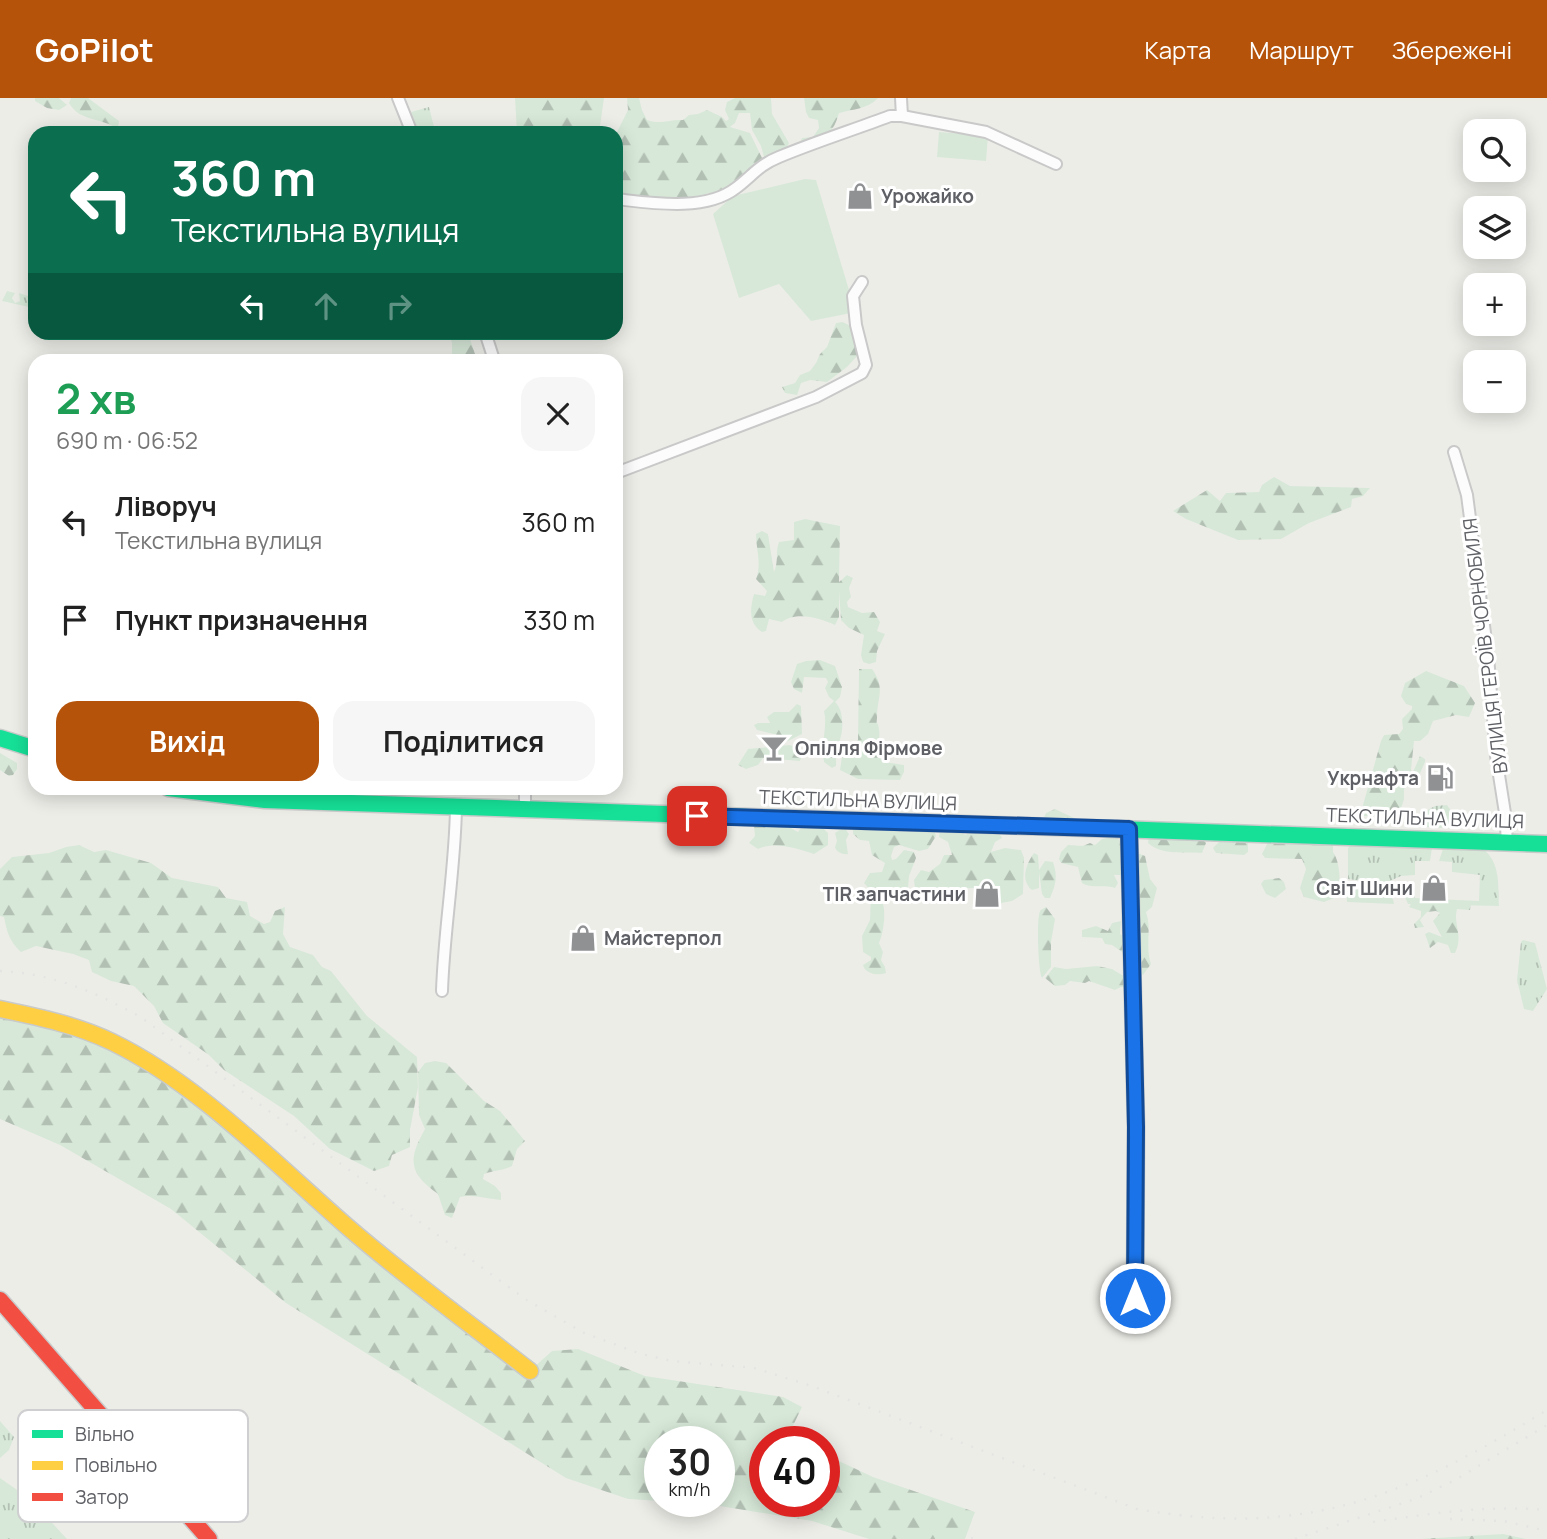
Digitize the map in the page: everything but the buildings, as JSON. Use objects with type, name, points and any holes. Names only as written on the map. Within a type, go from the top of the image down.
[{"type":"street","points":[[398,98],[409,126]]},
{"type":"street","points":[[901,98],[902,116]]},
{"type":"street","points":[[623,200],[681,205],[723,195],[735,190],[760,166],[779,157],[890,116],[986,132],[1056,164]]},
{"type":"street","points":[[623,470],[816,397],[862,373],[866,365],[856,324],[853,296],[862,282]]},
{"type":"street","name":"ВУЛИЦЯ ГЕРОЇВ ЧОРНОБИЛЯ","points":[[1454,452],[1467,495],[1488,656],[1496,756],[1507,842]]},
{"type":"street","points":[[0,738],[28,747]]},
{"type":"street","name":"ТЕКСТИЛЬНА ВУЛИЦЯ","points":[[225,795],[265,800],[456,808],[1547,845]]},
{"type":"street","points":[[525,795],[525,810]]},
{"type":"street","points":[[442,991],[456,808]]},
{"type":"street","points":[[1129,829],[1136,1127],[1135,1298]]},
{"type":"street","points":[[0,1009],[50,1019],[97,1036],[125,1049],[179,1085],[238,1131],[383,1257],[530,1371]]},
{"type":"street","points":[[0,1300],[96,1410]]},
{"type":"street","points":[[194,1522],[209,1539]]},
{"type":"green space","points":[[35,98],[59,98],[67,105],[59,110],[47,108],[35,101]]},
{"type":"green space","points":[[71,98],[88,98],[119,121],[118,126],[84,116],[69,103]]},
{"type":"green space","points":[[515,98],[604,98],[600,126],[517,126]]},
{"type":"green space","points":[[627,98],[639,98],[647,120],[683,120],[689,115],[707,110],[726,121],[729,119],[725,110],[727,102],[735,98],[771,98],[772,114],[789,143],[784,154],[772,160],[764,157],[752,130],[750,113],[739,113],[730,127],[750,133],[763,160],[736,180],[729,192],[708,193],[694,200],[623,202],[623,126],[620,126],[628,110]]},
{"type":"green space","points":[[804,98],[878,98],[865,107],[839,113],[833,128],[825,136],[799,144],[802,138],[813,137],[819,128],[818,120],[809,118],[806,112]]},
{"type":"green space","points":[[429,107],[434,126],[417,126],[411,112]]},
{"type":"green space","points":[[939,132],[988,136],[986,161],[937,157]]},
{"type":"green space","points":[[805,179],[816,180],[849,290],[851,313],[811,321],[779,284],[739,298],[713,214],[733,196]]},
{"type":"green space","points":[[7,291],[15,293],[12,298],[15,303],[20,301],[19,293],[28,296],[28,307],[2,301]]},
{"type":"green space","points":[[842,322],[854,331],[859,354],[827,382],[810,380],[801,383],[797,395],[785,393],[782,387],[795,383],[800,375],[810,371],[827,347],[836,323]]},
{"type":"green space","points":[[451,340],[470,340],[475,354],[452,354]]},
{"type":"green space","points":[[1274,477],[1290,486],[1370,488],[1363,496],[1352,499],[1351,507],[1309,523],[1281,539],[1238,540],[1173,511],[1207,490],[1220,501],[1226,493],[1259,492],[1262,485]]},
{"type":"green space","points":[[805,519],[840,526],[839,582],[847,575],[853,578],[849,588],[851,597],[847,602],[848,607],[862,613],[874,612],[880,622],[877,631],[885,634],[877,651],[876,662],[863,662],[861,655],[864,635],[849,628],[841,620],[839,591],[839,617],[835,625],[801,616],[782,622],[769,619],[766,631],[762,632],[752,620],[754,594],[765,596],[767,591],[756,579],[759,562],[756,534],[762,531],[768,534],[774,572],[779,542],[794,540],[794,522]]},
{"type":"green space","points":[[820,660],[835,666],[842,687],[840,697],[835,702],[841,711],[842,730],[837,746],[839,754],[836,757],[836,766],[832,768],[824,762],[823,755],[824,711],[834,701],[825,688],[828,682],[826,678],[804,677],[802,693],[794,689],[791,682],[797,664]]},
{"type":"green space","points":[[859,669],[872,669],[879,682],[878,757],[885,762],[904,765],[900,780],[858,779],[840,770],[843,750],[858,740]]},
{"type":"green space","points":[[1426,671],[1464,686],[1475,703],[1469,717],[1456,715],[1433,721],[1428,734],[1420,741],[1414,741],[1411,770],[1413,772],[1420,756],[1425,762],[1417,780],[1404,789],[1399,815],[1393,818],[1380,814],[1364,816],[1363,805],[1381,741],[1384,735],[1399,734],[1403,729],[1402,719],[1412,709],[1401,696],[1405,683]]},
{"type":"green space","points":[[797,704],[801,706],[802,734],[788,741],[778,735],[757,730],[754,725],[770,723],[767,717],[774,712],[789,712]]},
{"type":"green space","points":[[790,745],[798,749],[802,756],[800,761],[763,758],[758,765],[746,769],[738,765],[748,749]]},
{"type":"green space","points":[[0,753],[17,763],[13,775],[9,776],[0,770]]},
{"type":"green space","points":[[1447,805],[1460,824],[1459,829],[1412,826],[1413,818],[1435,806]]},
{"type":"green space","points":[[1055,809],[1074,818],[1072,821],[1044,817]]},
{"type":"green space","points":[[803,825],[822,827],[828,833],[828,845],[814,854],[778,845],[758,849],[749,843],[755,836],[754,826],[787,826],[798,832]]},
{"type":"green space","points":[[844,827],[849,834],[846,840],[848,854],[840,853],[835,847],[835,833]]},
{"type":"green space","points":[[859,828],[913,832],[934,830],[936,836],[928,849],[919,851],[899,845],[894,847],[892,860],[904,850],[914,852],[916,858],[909,876],[908,888],[881,899],[884,921],[879,943],[886,973],[883,974],[872,974],[864,968],[863,965],[871,960],[871,957],[863,952],[862,936],[870,920],[871,891],[864,883],[870,873],[882,872],[885,863],[872,855],[869,841],[860,840],[853,834],[853,830]]},
{"type":"green space","points":[[960,829],[965,835],[982,830],[999,833],[1002,838],[995,842],[991,852],[1005,848],[1021,850],[1024,858],[1023,894],[1012,901],[996,904],[995,891],[990,887],[955,889],[952,894],[942,895],[915,889],[914,880],[921,870],[929,872],[940,864],[944,855],[952,855],[948,842],[939,837],[940,830]]},
{"type":"green space","points":[[1149,836],[1202,839],[1206,843],[1202,853],[1173,852],[1153,847],[1148,843]]},
{"type":"green space","points":[[1116,837],[1122,845],[1125,859],[1124,875],[1114,875],[1118,883],[1115,888],[1082,883],[1078,867],[1061,863],[1059,859],[1061,852],[1068,845],[1095,845],[1102,839]]},
{"type":"green space","points":[[1221,840],[1248,843],[1248,852],[1244,855],[1216,853],[1213,848]]},
{"type":"green space","points":[[1283,840],[1333,841],[1339,873],[1339,896],[1324,902],[1304,897],[1300,888],[1306,869],[1302,859],[1265,858],[1262,854],[1267,844]]},
{"type":"green space","points":[[1355,841],[1361,844],[1429,844],[1432,848],[1430,861],[1415,861],[1415,875],[1401,876],[1383,884],[1348,879],[1348,848]]},
{"type":"green space","points":[[79,845],[94,852],[106,850],[151,863],[172,878],[218,887],[226,898],[247,902],[250,916],[264,924],[270,922],[275,911],[285,907],[283,934],[290,947],[313,955],[322,967],[331,971],[367,1016],[417,1057],[418,1087],[410,1130],[410,1147],[392,1155],[389,1166],[374,1171],[330,1149],[294,1116],[224,1070],[209,1055],[163,1023],[154,1006],[134,986],[111,981],[92,972],[89,960],[73,954],[36,946],[21,952],[9,936],[4,917],[0,916],[0,869],[12,857],[49,853]]},
{"type":"green space","points":[[1478,846],[1491,857],[1497,872],[1499,906],[1408,904],[1402,891],[1396,889],[1396,886],[1403,883],[1414,883],[1415,898],[1479,901],[1480,875],[1452,872],[1452,862],[1439,861],[1443,849]]},
{"type":"green space","points":[[1135,852],[1145,856],[1150,879],[1157,888],[1152,907],[1146,912],[1151,964],[1143,975],[1135,966]]},
{"type":"green space","points":[[1034,853],[1038,855],[1039,870],[1045,861],[1053,862],[1056,880],[1050,898],[1045,898],[1042,894],[1039,872],[1039,888],[1032,890],[1026,882],[1027,867]]},
{"type":"green space","points":[[1279,878],[1286,889],[1275,898],[1266,894],[1261,884],[1264,880]]},
{"type":"green space","points":[[1346,889],[1378,891],[1393,899],[1394,904],[1347,902]]},
{"type":"green space","points":[[1414,899],[1471,902],[1470,910],[1457,909],[1459,941],[1455,953],[1451,953],[1448,945],[1438,942],[1430,948],[1425,934],[1429,932],[1442,937],[1433,921],[1440,913],[1427,912],[1420,920],[1424,927],[1415,928],[1414,924],[1421,917],[1421,911],[1409,907]]},
{"type":"green space","points":[[1046,907],[1055,919],[1051,967],[1042,978],[1038,920],[1040,911]]},
{"type":"green space","points":[[1121,921],[1120,934],[1128,939],[1125,954],[1112,945],[1105,944],[1102,938],[1082,937],[1082,930],[1096,926],[1108,931],[1112,923]]},
{"type":"green space","points":[[1523,940],[1535,943],[1547,989],[1533,1011],[1524,1009],[1517,980]]},
{"type":"green space","points":[[1097,966],[1112,969],[1127,978],[1126,987],[1115,990],[1089,981],[1070,981],[1065,985],[1055,986],[1045,978],[1054,967],[1066,969]]},
{"type":"green space","points":[[0,1014],[48,1022],[128,1054],[264,1157],[523,1377],[552,1351],[578,1349],[645,1376],[783,1397],[802,1407],[793,1426],[749,1426],[749,1511],[735,1508],[735,1426],[644,1426],[644,1500],[628,1499],[566,1478],[286,1303],[171,1209],[60,1145],[0,1119]]},
{"type":"green space","points":[[425,1063],[446,1063],[484,1101],[500,1111],[525,1141],[517,1149],[512,1166],[484,1174],[483,1179],[501,1193],[501,1200],[460,1197],[452,1218],[445,1215],[438,1194],[421,1179],[414,1165],[416,1149],[425,1129],[419,1115],[418,1072]]},
{"type":"green space","points":[[0,1421],[14,1437],[9,1450],[0,1458]]},
{"type":"green space","points":[[840,1462],[873,1477],[975,1512],[965,1539],[869,1539],[812,1521],[788,1517],[840,1517]]},
{"type":"green space","points":[[0,1478],[18,1491],[18,1522],[51,1522],[67,1539],[0,1539]]},
{"type":"green space","points":[[1503,1534],[1526,1539],[1419,1539]]},
{"type":"railway","points":[[0,971],[56,980],[109,1000],[142,1018],[525,1299],[584,1333],[641,1354],[672,1361],[754,1368],[809,1385],[1137,1509],[1197,1517],[1253,1518],[1304,1514],[1353,1503],[1400,1487],[1448,1466],[1547,1410]]},
{"type":"railway","points":[[1295,1539],[1418,1498],[1455,1480],[1547,1425]]},
{"type":"railway","points":[[1373,1522],[1481,1509],[1547,1510]]},
{"type":"railway","points":[[1450,1519],[1504,1521],[1547,1531]]},
{"type":"railway","points":[[971,1538],[976,1539]]},
{"type":"traffic: fast","points":[[0,738],[28,747]]},
{"type":"traffic: fast","points":[[225,795],[265,800],[779,818]]},
{"type":"traffic: fast","points":[[1118,829],[1547,844]]},
{"type":"traffic: slow","points":[[779,818],[1118,829]]},
{"type":"traffic: slow","points":[[0,1009],[57,1022],[99,1036],[176,1080],[236,1128],[372,1248],[530,1371]]},
{"type":"traffic: jam","points":[[1129,829],[1136,1127],[1135,1298]]},
{"type":"traffic: jam","points":[[0,1300],[96,1410]]},
{"type":"traffic: jam","points":[[194,1522],[209,1539]]},
{"type":"place","name":"Урожайко","points":[[860,196]]},
{"type":"place","name":"Опілля Фірмове","points":[[774,748]]},
{"type":"place","name":"Укрнафта","points":[[1440,778]]},
{"type":"place","name":"Світ Шини","points":[[1434,888]]},
{"type":"place","name":"TIR запчастини","points":[[987,894]]},
{"type":"place","name":"Майстерпол","points":[[583,938]]},
{"type":"route","points":[[697,816],[1129,829],[1136,1127],[1135,1298]]}]
